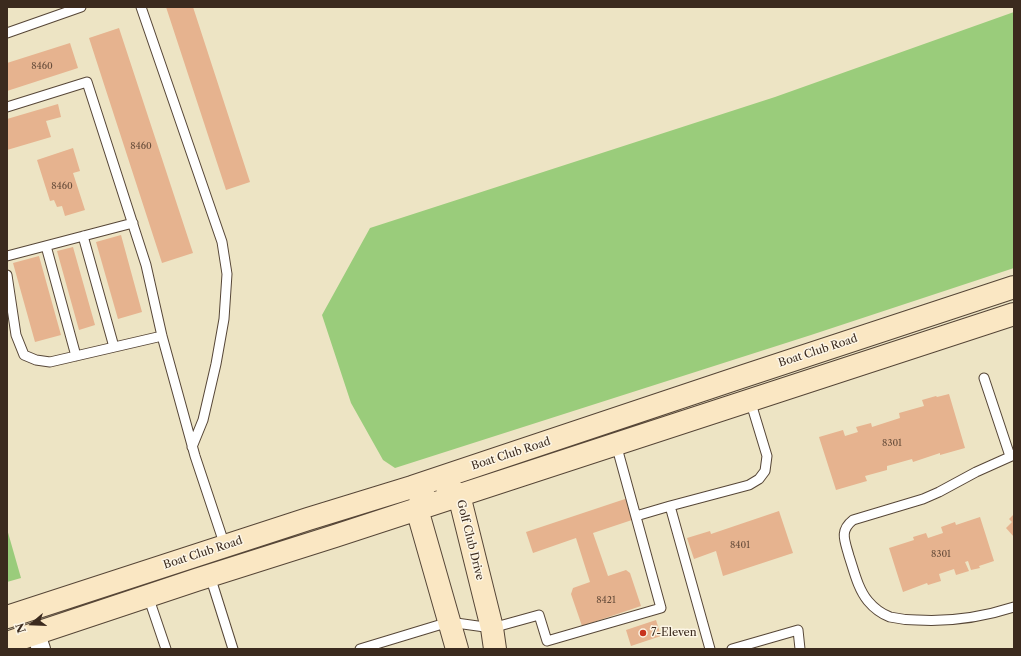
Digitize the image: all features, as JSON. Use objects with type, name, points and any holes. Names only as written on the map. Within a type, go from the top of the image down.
[{"type":"main road","name":"Boat Club Road","points":[[7,617],[434,479],[1014,287]]},
{"type":"main road","name":"Boat Club Road","points":[[7,643],[39,641],[148,596],[1014,314]]},
{"type":"main road","name":"Golf Club Drive","points":[[434,479],[459,495],[492,628],[495,649]]},
{"type":"main road","points":[[434,479],[417,509],[456,649]]},
{"type":"lane","points":[[7,33],[81,7]]},
{"type":"lane","points":[[141,7],[222,242],[227,274],[224,319],[216,364],[203,420],[192,447]]},
{"type":"lane","points":[[7,107],[88,82],[146,264],[162,336],[192,447],[225,546]]},
{"type":"lane","points":[[7,256],[133,223]]},
{"type":"lane","points":[[83,236],[114,347]]},
{"type":"lane","points":[[46,246],[76,356]]},
{"type":"lane","points":[[7,275],[16,334],[24,355],[36,360],[50,362],[162,336]]},
{"type":"lane","points":[[984,378],[1012,456],[976,472],[928,497],[853,520],[846,527],[844,532],[860,590],[868,602],[877,610],[889,617],[939,621],[959,620],[1014,607]]},
{"type":"lane","points":[[636,516],[749,485],[759,480],[765,471],[767,456],[750,400]]},
{"type":"lane","points":[[360,649],[449,622],[492,628],[539,615],[547,641],[661,608],[616,444]]},
{"type":"lane","points":[[670,506],[710,649]]},
{"type":"lane","points":[[210,576],[233,649]]},
{"type":"lane","points":[[148,596],[166,649]]},
{"type":"lane","points":[[732,649],[798,630],[800,649]]},
{"type":"green space","points":[[1014,12],[1014,268],[811,335],[395,468],[383,460],[351,403],[322,315],[370,228],[775,97]]},
{"type":"green space","points":[[7,529],[21,578],[7,582]]},
{"type":"building","points":[[166,7],[193,7],[250,182],[226,190]]},
{"type":"building","points":[[119,28],[193,253],[162,263],[89,38]]},
{"type":"building","points":[[70,43],[78,68],[7,91],[7,63]]},
{"type":"building","points":[[58,104],[61,117],[46,121],[51,137],[7,150],[7,119]]},
{"type":"building","points":[[73,148],[80,171],[73,173],[85,210],[65,216],[62,206],[57,207],[54,200],[50,201],[37,160]]},
{"type":"building","points":[[121,235],[142,312],[118,319],[96,242]]},
{"type":"building","points":[[73,247],[95,325],[79,330],[57,251]]},
{"type":"building","points":[[39,256],[61,335],[35,342],[13,263]]},
{"type":"building","points":[[949,394],[965,448],[940,455],[940,453],[913,462],[912,459],[887,466],[887,470],[865,476],[867,481],[836,490],[819,437],[843,430],[845,436],[858,432],[856,427],[871,423],[872,427],[900,418],[899,413],[924,406],[922,400]]},
{"type":"building","points":[[628,498],[635,519],[593,533],[608,576],[626,570],[630,573],[641,606],[582,626],[571,594],[573,588],[590,582],[576,538],[533,553],[526,532]]},
{"type":"building","points":[[779,511],[793,553],[723,576],[716,551],[694,559],[687,538],[710,531],[711,534]]},
{"type":"building","points":[[1014,514],[1014,537],[1006,528],[1012,522],[1009,519]]},
{"type":"building","points":[[980,517],[994,561],[979,566],[980,568],[971,570],[968,561],[965,562],[969,571],[956,575],[954,569],[939,574],[941,581],[928,585],[927,583],[903,592],[889,548],[914,540],[913,537],[926,533],[928,538],[943,533],[941,527],[955,522],[956,525]]},
{"type":"building","name":"7-Eleven","points":[[656,620],[661,636],[631,646],[626,630]]},
{"type":"place","name":"7-Eleven","points":[[643,633]]}]
